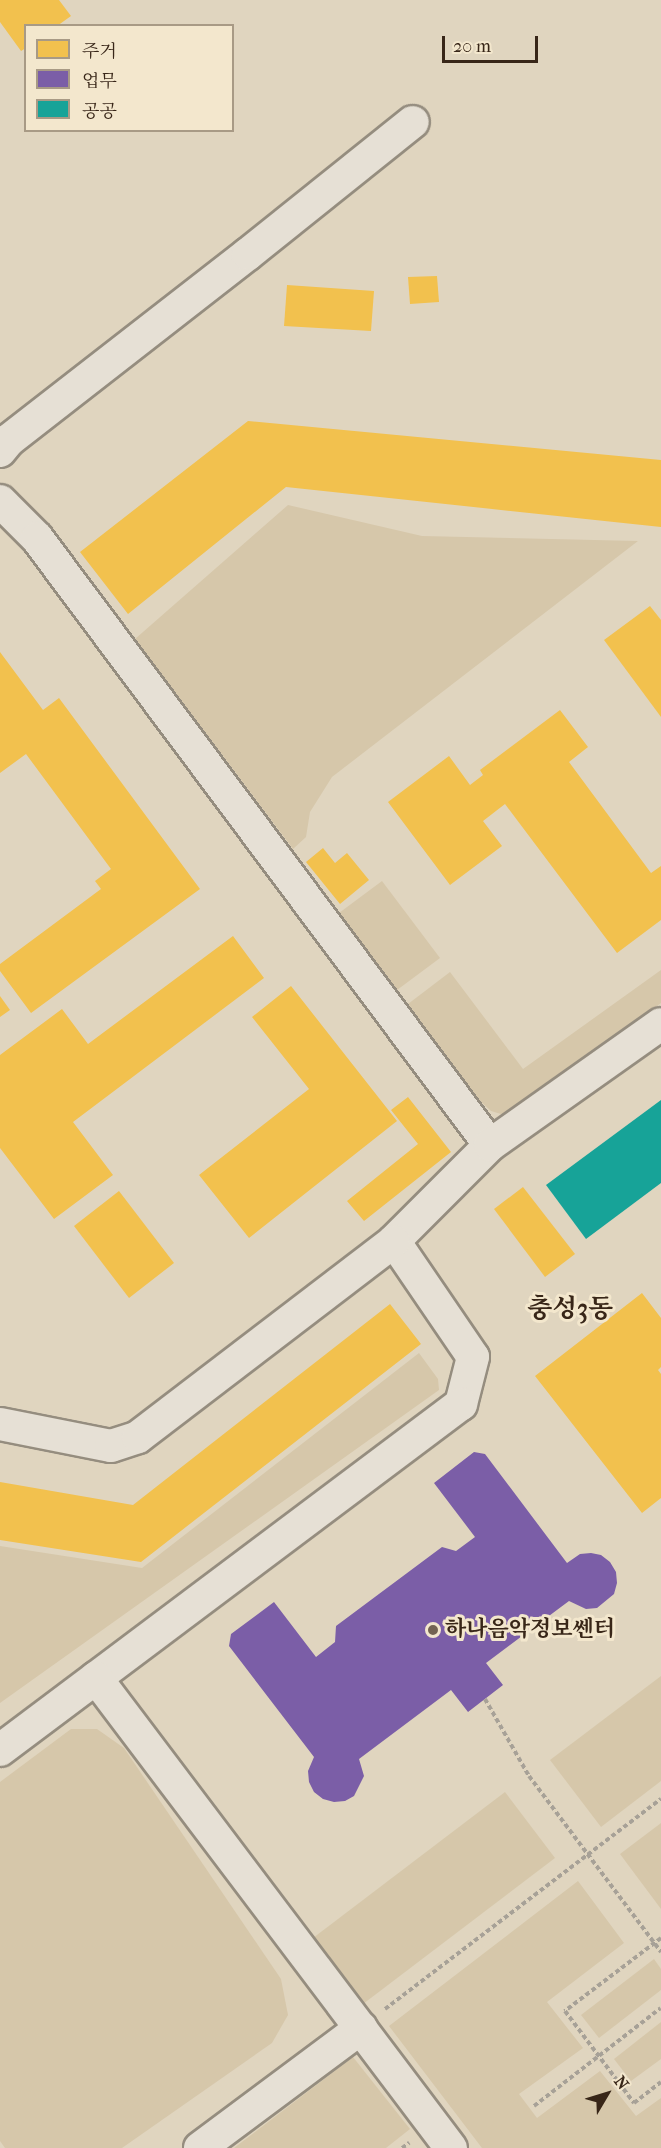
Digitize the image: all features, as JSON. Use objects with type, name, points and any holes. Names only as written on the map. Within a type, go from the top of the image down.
[{"type":"street","points":[[0,451],[9,440],[249,254],[412,122]]},
{"type":"street","points":[[0,501],[45,548],[490,1145]]},
{"type":"street","points":[[0,1424],[111,1446],[138,1437],[394,1241],[490,1145],[661,1024]]},
{"type":"street","points":[[0,1750],[461,1404],[473,1358],[394,1241]]},
{"type":"street","points":[[96,1678],[451,2148]]},
{"type":"street","points":[[200,2148],[361,2028]]},
{"type":"path","points":[[485,1699],[529,1776],[661,1952]]},
{"type":"path","points":[[361,2028],[661,1799]]},
{"type":"path","points":[[661,1938],[565,2011],[634,2103],[661,2082]]},
{"type":"path","points":[[534,2106],[661,2008]]},
{"type":"shaded area","points":[[288,505],[422,536],[638,541],[332,777],[310,812],[306,837],[293,849],[135,639]]},
{"type":"shaded area","points":[[382,881],[440,958],[397,990],[339,913]]},
{"type":"shaded area","points":[[661,970],[661,1003],[510,1112],[501,1114],[491,1111],[479,1100],[408,1004],[450,972],[523,1069]]},
{"type":"shaded area","points":[[419,1353],[438,1379],[439,1390],[0,1703],[0,1546],[142,1568]]},
{"type":"shaded area","points":[[661,1676],[661,1781],[601,1827],[550,1760]]},
{"type":"shaded area","points":[[71,1729],[97,1729],[124,1748],[281,1979],[288,2015],[272,2043],[122,2148],[5,2148],[0,2141],[0,1782]]},
{"type":"shaded area","points":[[505,1792],[555,1858],[363,2004],[313,1938]]},
{"type":"shaded area","points":[[661,1823],[661,1909],[620,1854]]},
{"type":"shaded area","points":[[578,1881],[624,1943],[547,2002],[583,2048],[519,2094],[537,2118],[600,2071],[636,2116],[661,2098],[661,2148],[482,2148],[389,2026]]},
{"type":"shaded area","points":[[654,1959],[661,1969],[661,1990],[599,2038],[581,2015]]},
{"type":"shaded area","points":[[661,2022],[661,2059],[631,2081],[614,2059]]},
{"type":"shaded area","points":[[353,2057],[410,2129],[386,2148],[234,2148]]},
{"type":"building: 주거","points":[[0,0],[59,0],[71,16],[60,24],[24,24],[24,49],[21,51],[0,22]]},
{"type":"building: 주거","points":[[437,276],[439,302],[410,304],[408,277]]},
{"type":"building: 주거","points":[[287,285],[374,291],[371,331],[284,326]]},
{"type":"building: 주거","points":[[248,421],[661,460],[661,527],[286,487],[128,614],[80,552]]},
{"type":"building: 주거","points":[[650,606],[661,620],[661,717],[604,640]]},
{"type":"building: 주거","points":[[0,652],[43,710],[59,698],[200,889],[31,1013],[0,971],[0,964],[101,889],[95,881],[111,869],[26,754],[0,773]]},
{"type":"building: 주거","points":[[560,710],[588,747],[569,762],[651,873],[661,866],[661,920],[617,953],[505,804],[483,821],[502,846],[450,885],[388,802],[449,756],[470,785],[483,775],[480,770]]},
{"type":"building: 주거","points":[[323,848],[335,863],[347,853],[369,880],[340,904],[306,862]]},
{"type":"building: 주거","points":[[233,936],[264,978],[73,1122],[113,1175],[54,1219],[0,1148],[0,1055],[62,1009],[88,1044]]},
{"type":"building: 주거","points":[[291,986],[397,1121],[249,1238],[199,1175],[309,1089],[252,1017]]},
{"type":"building: 주거","points":[[0,996],[10,1010],[0,1017]]},
{"type":"building: 주거","points":[[408,1097],[451,1152],[364,1221],[347,1201],[418,1144],[391,1110]]},
{"type":"building: 주거","points":[[523,1187],[575,1254],[545,1277],[494,1209]]},
{"type":"building: 주거","points":[[119,1191],[174,1263],[129,1298],[74,1226]]},
{"type":"building: 주거","points":[[642,1293],[661,1318],[661,1367],[658,1370],[661,1374],[661,1498],[642,1513],[535,1376]]},
{"type":"building: 주거","points":[[390,1304],[421,1344],[141,1562],[0,1540],[0,1482],[133,1505]]},
{"type":"building: 업무","name":"하나음악정보쎈터","points":[[474,1452],[485,1454],[567,1563],[580,1554],[591,1553],[601,1555],[610,1562],[616,1572],[617,1583],[614,1594],[597,1608],[586,1609],[569,1601],[486,1663],[503,1685],[468,1712],[451,1690],[359,1759],[364,1776],[354,1796],[345,1801],[334,1802],[323,1799],[314,1792],[309,1782],[308,1771],[314,1757],[229,1646],[231,1634],[274,1602],[316,1657],[335,1642],[336,1626],[442,1547],[456,1551],[475,1537],[434,1483]]},
{"type":"building: 공공","points":[[661,1100],[661,1183],[586,1239],[546,1185]]},
{"type":"place","name":"하나음악정보쎈터","points":[[433,1630]]},
{"type":"district","name":"충성3동","points":[[570,1309]]}]
